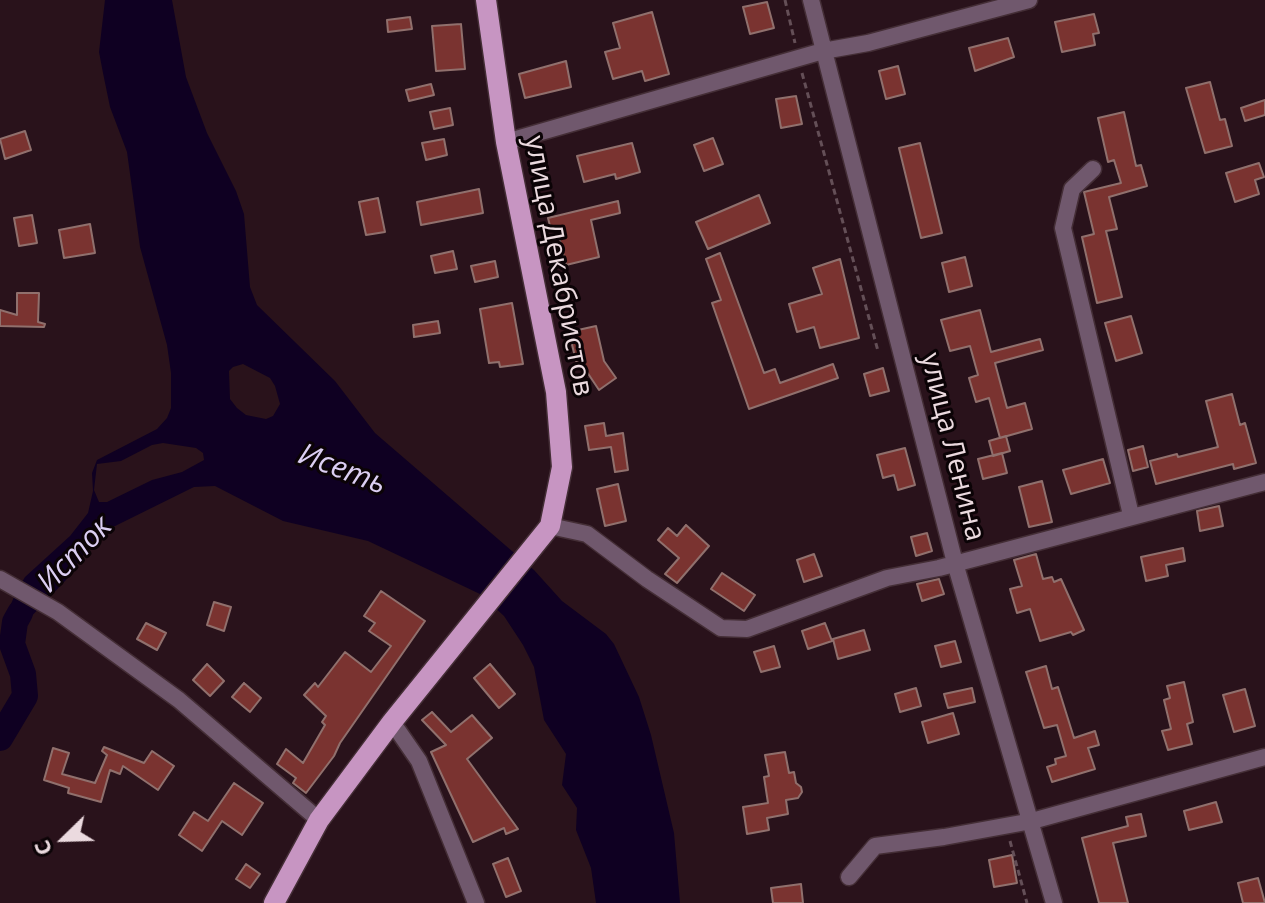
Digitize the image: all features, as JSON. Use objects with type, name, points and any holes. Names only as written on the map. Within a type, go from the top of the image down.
[{"type":"main road","name":"улица Декабристов","points":[[486,0],[506,142],[556,392],[562,467],[545,532]]},
{"type":"main road","points":[[274,903],[319,820],[392,722],[545,532]]},
{"type":"street","name":"улица Ленина","points":[[811,0],[955,563],[1054,903]]},
{"type":"street","points":[[506,142],[823,51],[868,43],[1029,0]]},
{"type":"street","points":[[1093,169],[1072,189],[1063,228],[1131,515]]},
{"type":"street","points":[[545,532],[587,534],[721,628],[747,629],[887,578],[1265,482]]},
{"type":"street","points":[[3,581],[58,612],[179,700],[319,820]]},
{"type":"street","points":[[392,722],[419,761],[476,903]]},
{"type":"street","points":[[849,877],[875,846],[1032,821],[1265,757]]},
{"type":"path","points":[[785,0],[878,351]]},
{"type":"path","points":[[1006,825],[1027,903]]},
{"type":"water","name":"Исеть","points":[[105,0],[172,0],[186,77],[207,133],[244,214],[250,287],[257,305],[335,381],[375,433],[534,570],[562,601],[606,634],[614,644],[639,697],[651,735],[674,833],[680,903],[596,903],[591,868],[576,830],[577,808],[562,785],[566,754],[544,720],[534,667],[523,645],[504,616],[480,594],[368,541],[283,521],[215,486],[194,487],[107,530],[27,621],[18,640],[12,644],[7,641],[4,621],[25,577],[70,536],[88,513],[93,491],[92,473],[97,460],[157,429],[171,408],[167,345],[140,247],[127,152],[110,107],[99,52]],"holes":[[[243,364],[270,378],[275,386],[280,404],[273,416],[266,419],[246,415],[230,399],[229,371]],[[163,443],[196,448],[203,453],[204,460],[182,472],[152,480],[107,502],[99,502],[94,490],[97,464],[121,461],[152,445]]]},
{"type":"building","points":[[767,2],[774,28],[750,34],[743,7]]},
{"type":"building","points":[[652,12],[669,74],[645,81],[642,71],[613,79],[605,52],[620,48],[613,23]]},
{"type":"building","points":[[1094,14],[1099,33],[1093,34],[1095,45],[1062,52],[1055,22]]},
{"type":"building","points":[[410,17],[412,29],[388,32],[387,20]]},
{"type":"building","points":[[461,24],[465,69],[436,71],[432,26]]},
{"type":"building","points":[[1008,38],[1014,57],[975,71],[969,48]]},
{"type":"building","points":[[566,61],[571,87],[525,98],[519,74]]},
{"type":"building","points":[[898,66],[905,94],[886,99],[879,71]]},
{"type":"building","points":[[1210,82],[1220,120],[1225,119],[1232,146],[1205,153],[1186,88]]},
{"type":"building","points":[[431,84],[434,95],[409,101],[406,90]]},
{"type":"building","points":[[796,96],[802,124],[781,128],[776,99]]},
{"type":"building","points":[[1265,100],[1265,115],[1245,121],[1241,108]]},
{"type":"building","points":[[450,108],[453,125],[434,129],[430,112]]},
{"type":"building","points":[[1124,112],[1136,166],[1141,165],[1147,186],[1109,197],[1117,229],[1106,231],[1122,297],[1097,303],[1082,237],[1094,234],[1084,192],[1121,183],[1114,160],[1108,162],[1098,118]]},
{"type":"building","points":[[25,131],[31,150],[5,159],[0,139]]},
{"type":"building","points":[[713,138],[723,164],[704,171],[694,145]]},
{"type":"building","points":[[444,139],[447,155],[426,160],[422,143]]},
{"type":"building","points":[[632,143],[640,172],[616,179],[615,174],[584,182],[577,156]]},
{"type":"building","points":[[920,143],[942,233],[921,238],[899,148]]},
{"type":"building","points":[[1259,163],[1264,177],[1255,180],[1259,194],[1235,202],[1226,173]]},
{"type":"building","points":[[479,189],[483,213],[421,225],[417,202]]},
{"type":"building","points":[[759,195],[770,223],[708,249],[696,222]]},
{"type":"building","points":[[378,198],[385,232],[366,235],[359,202]]},
{"type":"building","points":[[618,201],[620,213],[591,220],[599,257],[566,265],[557,229],[551,230],[548,218]]},
{"type":"building","points":[[32,215],[37,243],[19,246],[14,218]]},
{"type":"building","points":[[90,224],[95,253],[64,258],[59,230]]},
{"type":"building","points":[[453,251],[457,269],[435,273],[431,256]]},
{"type":"building","points":[[720,253],[764,373],[775,369],[780,383],[833,364],[838,378],[749,409],[712,303],[721,300],[706,259]]},
{"type":"building","points":[[965,257],[972,286],[949,292],[942,263]]},
{"type":"building","points":[[840,259],[859,338],[820,348],[814,327],[797,332],[789,304],[822,294],[813,268]]},
{"type":"building","points":[[495,261],[498,277],[475,282],[471,266]]},
{"type":"building","points":[[17,293],[39,293],[38,322],[45,324],[44,327],[0,326],[0,310],[17,315]]},
{"type":"building","points":[[512,303],[523,364],[500,367],[499,362],[489,363],[480,309]]},
{"type":"building","points":[[980,310],[991,352],[1040,339],[1043,350],[995,363],[1007,408],[1025,403],[1032,429],[1000,438],[989,398],[976,402],[969,378],[978,375],[970,346],[950,351],[941,320]]},
{"type":"building","points":[[1131,316],[1142,353],[1116,361],[1105,323]]},
{"type":"building","points":[[438,321],[440,333],[414,337],[413,325]]},
{"type":"building","points":[[596,326],[604,361],[616,378],[599,390],[579,360],[576,361],[569,332]]},
{"type":"building","points":[[883,368],[889,391],[870,396],[864,374]]},
{"type":"building","points":[[1232,394],[1240,425],[1245,423],[1256,463],[1234,469],[1233,464],[1156,484],[1150,461],[1218,447],[1206,401]]},
{"type":"building","points":[[604,423],[606,436],[623,433],[628,470],[615,472],[611,447],[589,450],[585,426]]},
{"type":"building","points":[[1006,436],[1010,451],[993,456],[989,441]]},
{"type":"building","points":[[1143,446],[1148,467],[1133,471],[1128,450]]},
{"type":"building","points":[[905,448],[915,485],[898,490],[894,475],[883,478],[877,455]]},
{"type":"building","points":[[1002,453],[1007,473],[983,479],[978,459]]},
{"type":"building","points":[[1103,459],[1110,483],[1071,494],[1063,470]]},
{"type":"building","points":[[1042,481],[1052,522],[1029,527],[1019,487]]},
{"type":"building","points":[[618,484],[626,521],[605,526],[597,489]]},
{"type":"building","points":[[1219,506],[1223,526],[1200,531],[1197,511]]},
{"type":"building","points":[[686,525],[709,546],[677,583],[665,574],[679,558],[658,540],[668,528],[677,536]]},
{"type":"building","points":[[927,533],[932,551],[916,556],[911,537]]},
{"type":"building","points":[[1183,548],[1185,561],[1166,565],[1168,576],[1146,581],[1141,557]]},
{"type":"building","points":[[814,554],[822,576],[804,582],[797,560]]},
{"type":"building","points":[[1036,554],[1043,579],[1052,577],[1054,582],[1061,579],[1084,630],[1040,641],[1030,609],[1017,613],[1010,589],[1022,586],[1014,560]]},
{"type":"building","points":[[722,573],[755,595],[744,611],[711,589]]},
{"type":"building","points":[[939,579],[944,594],[922,601],[917,584]]},
{"type":"building","points":[[381,591],[425,621],[306,793],[293,783],[296,778],[277,764],[286,749],[303,763],[325,725],[322,722],[326,716],[304,695],[315,683],[318,687],[345,652],[371,672],[391,646],[369,631],[375,623],[364,616]]},
{"type":"building","points":[[214,602],[231,607],[224,631],[207,625]]},
{"type":"building","points":[[146,623],[166,633],[157,650],[137,639]]},
{"type":"building","points":[[825,623],[832,641],[808,649],[802,631]]},
{"type":"building","points":[[864,630],[870,650],[838,659],[833,639]]},
{"type":"building","points":[[955,641],[961,662],[941,667],[935,646]]},
{"type":"building","points":[[774,646],[780,667],[761,672],[754,652]]},
{"type":"building","points":[[207,664],[224,681],[210,696],[193,680]]},
{"type":"building","points":[[490,664],[515,694],[499,708],[474,678]]},
{"type":"building","points":[[1046,666],[1052,689],[1058,687],[1074,738],[1095,731],[1099,745],[1088,748],[1095,769],[1052,782],[1047,767],[1056,764],[1055,759],[1066,756],[1057,725],[1044,728],[1026,672]]},
{"type":"building","points":[[1184,682],[1193,722],[1187,724],[1192,744],[1168,750],[1162,731],[1171,729],[1164,700],[1170,698],[1167,686]]},
{"type":"building","points":[[244,683],[261,698],[250,712],[232,697]]},
{"type":"building","points":[[916,688],[921,706],[900,712],[895,694]]},
{"type":"building","points":[[972,688],[975,702],[948,708],[944,694]]},
{"type":"building","points":[[1245,689],[1255,726],[1234,732],[1223,695]]},
{"type":"building","points":[[432,712],[451,732],[472,715],[492,738],[467,759],[518,829],[506,834],[504,828],[473,842],[431,752],[446,745],[422,720]]},
{"type":"building","points":[[953,713],[959,734],[928,743],[922,722]]},
{"type":"building","points":[[104,747],[144,763],[152,751],[174,766],[158,790],[123,766],[120,774],[110,770],[101,802],[68,793],[69,788],[44,780],[53,748],[69,753],[62,774],[95,783],[107,755],[102,751]]},
{"type":"building","points":[[785,752],[789,773],[794,772],[802,792],[798,798],[786,800],[788,814],[767,818],[769,830],[747,834],[743,807],[768,803],[764,777],[769,776],[765,755]]},
{"type":"building","points":[[234,783],[263,803],[242,835],[222,821],[202,851],[179,835],[194,812],[208,821]]},
{"type":"building","points":[[1216,802],[1222,822],[1189,830],[1184,811]]},
{"type":"building","points":[[1141,814],[1146,836],[1113,843],[1128,903],[1099,903],[1082,838],[1128,826],[1126,817]]},
{"type":"building","points":[[1012,855],[1017,883],[994,887],[989,860]]},
{"type":"building","points":[[508,858],[521,891],[506,897],[493,864]]},
{"type":"building","points":[[246,864],[260,874],[250,888],[236,879]]},
{"type":"building","points":[[1258,878],[1265,903],[1243,903],[1238,883]]},
{"type":"building","points":[[801,884],[803,903],[773,903],[771,888]]},
{"type":"waterway","name":"Исток","points":[[0,738],[25,696],[23,674],[12,644],[15,622],[20,613]]}]
